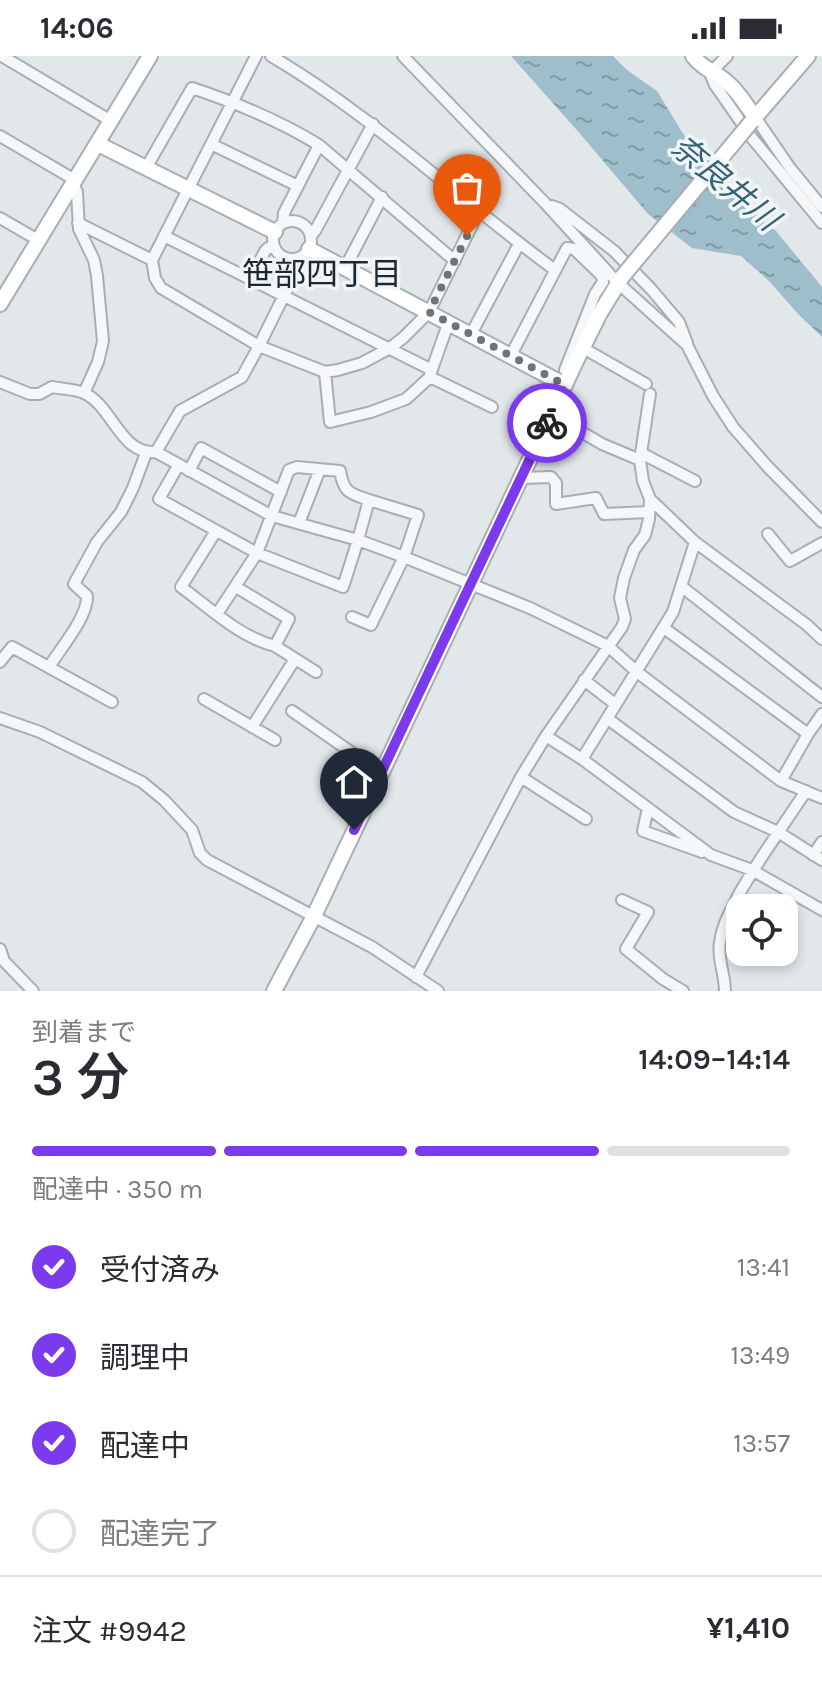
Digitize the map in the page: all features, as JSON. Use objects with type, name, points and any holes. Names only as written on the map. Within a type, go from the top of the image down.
[{"type":"street","points":[[2,56],[111,121]]},
{"type":"street","points":[[256,56],[152,260],[155,278],[161,288],[259,346],[325,372],[338,370],[362,363],[390,348],[429,312],[479,211]]},
{"type":"street","points":[[271,56],[322,87],[373,124],[555,270]]},
{"type":"street","points":[[403,56],[619,280],[687,345]]},
{"type":"street","points":[[693,56],[710,73],[752,138],[822,223]]},
{"type":"street","points":[[710,73],[727,56]]},
{"type":"street","points":[[562,384],[619,280],[808,56]]},
{"type":"street","points":[[0,303],[98,144],[145,58]]},
{"type":"street","points":[[710,73],[720,76],[731,86],[822,207]]},
{"type":"street","points":[[146,168],[192,88],[232,101],[319,145],[455,261]]},
{"type":"street","points":[[49,667],[88,602],[87,596],[74,584],[97,542],[121,512],[151,453],[180,411],[242,377],[306,248],[373,124]]},
{"type":"street","points":[[0,136],[74,182],[78,223],[94,260],[97,276],[103,341],[98,362],[84,393]]},
{"type":"street","points":[[98,144],[277,234]]},
{"type":"street","points":[[211,144],[298,186]]},
{"type":"street","points":[[251,278],[277,234],[284,213],[319,145]]},
{"type":"street","points":[[345,268],[382,197]]},
{"type":"street","points":[[545,203],[560,209],[614,251],[651,289],[679,322],[713,396],[733,427],[822,522]]},
{"type":"street","points":[[0,218],[38,240]]},
{"type":"street","points":[[277,234],[295,221],[307,227],[306,248]]},
{"type":"street","points":[[78,223],[152,260]]},
{"type":"street","points":[[277,234],[277,252],[287,258],[306,248]]},
{"type":"street","points":[[164,236],[390,348],[492,407]]},
{"type":"street","points":[[470,336],[519,244]]},
{"type":"street","points":[[306,248],[562,384]]},
{"type":"street","points":[[274,991],[314,916],[551,414],[595,294],[603,282],[602,276],[574,249],[567,248],[510,357]]},
{"type":"street","points":[[425,390],[448,324]]},
{"type":"street","points":[[583,348],[648,389],[640,457],[643,481],[650,499],[724,566],[822,639]]},
{"type":"street","points":[[325,372],[330,422],[406,399],[431,374]]},
{"type":"street","points":[[0,382],[30,394],[39,394],[52,387],[84,393],[103,408],[124,439],[272,516],[358,540],[404,557],[530,608],[608,646],[637,672],[781,781],[822,798]]},
{"type":"street","points":[[551,414],[602,444],[695,481]]},
{"type":"street","points":[[281,492],[201,448],[159,499],[257,553],[343,587],[369,500]]},
{"type":"street","points":[[217,614],[257,553],[289,470],[297,467],[340,471],[343,486],[349,493],[418,515],[404,557],[371,625],[352,617]]},
{"type":"street","points":[[299,523],[320,469]]},
{"type":"street","points":[[521,478],[551,477],[556,483],[556,504],[596,498],[604,514],[649,512]]},
{"type":"street","points":[[416,977],[521,777],[622,627],[625,619],[620,598],[624,578],[634,550],[645,535],[650,499]]},
{"type":"street","points":[[216,531],[181,587],[258,642],[275,646],[316,672]]},
{"type":"street","points":[[768,534],[790,561],[822,543]]},
{"type":"street","points":[[582,759],[673,612],[695,542]]},
{"type":"street","points":[[681,586],[822,697]]},
{"type":"street","points":[[236,587],[289,619],[275,646]]},
{"type":"street","points":[[664,628],[808,734]]},
{"type":"street","points":[[0,662],[12,647],[112,702]]},
{"type":"street","points":[[252,727],[295,659]]},
{"type":"street","points":[[584,680],[615,704]]},
{"type":"street","points":[[204,699],[275,740]]},
{"type":"street","points":[[292,711],[381,773]]},
{"type":"street","points":[[781,781],[822,714]]},
{"type":"street","points":[[0,718],[40,732],[142,782],[192,830],[200,853],[207,860],[372,947],[438,991]]},
{"type":"street","points":[[608,719],[734,812],[778,832],[818,857],[822,842]]},
{"type":"street","points":[[546,736],[582,759],[711,855]]},
{"type":"street","points":[[521,777],[586,819]]},
{"type":"street","points":[[725,991],[719,961],[725,921],[752,870],[806,791]]},
{"type":"street","points":[[648,808],[643,831],[752,870],[822,910]]},
{"type":"street","points":[[622,900],[648,912],[626,949],[683,991]]},
{"type":"street","points":[[1,953],[4,961],[32,990]]},
{"type":"water","points":[[511,56],[613,56],[657,91],[682,132],[726,190],[776,231],[822,287],[822,337],[741,256],[692,248],[648,214]]},
{"type":"way so far","points":[[467,236],[429,312],[565,385],[547,423]]},
{"type":"district","name":"笹部四丁目","points":[[322,274]]},
{"type":"route","points":[[354,830],[547,423]]},
{"type":"water label","name":"奈良井川","points":[[725,183]]}]
